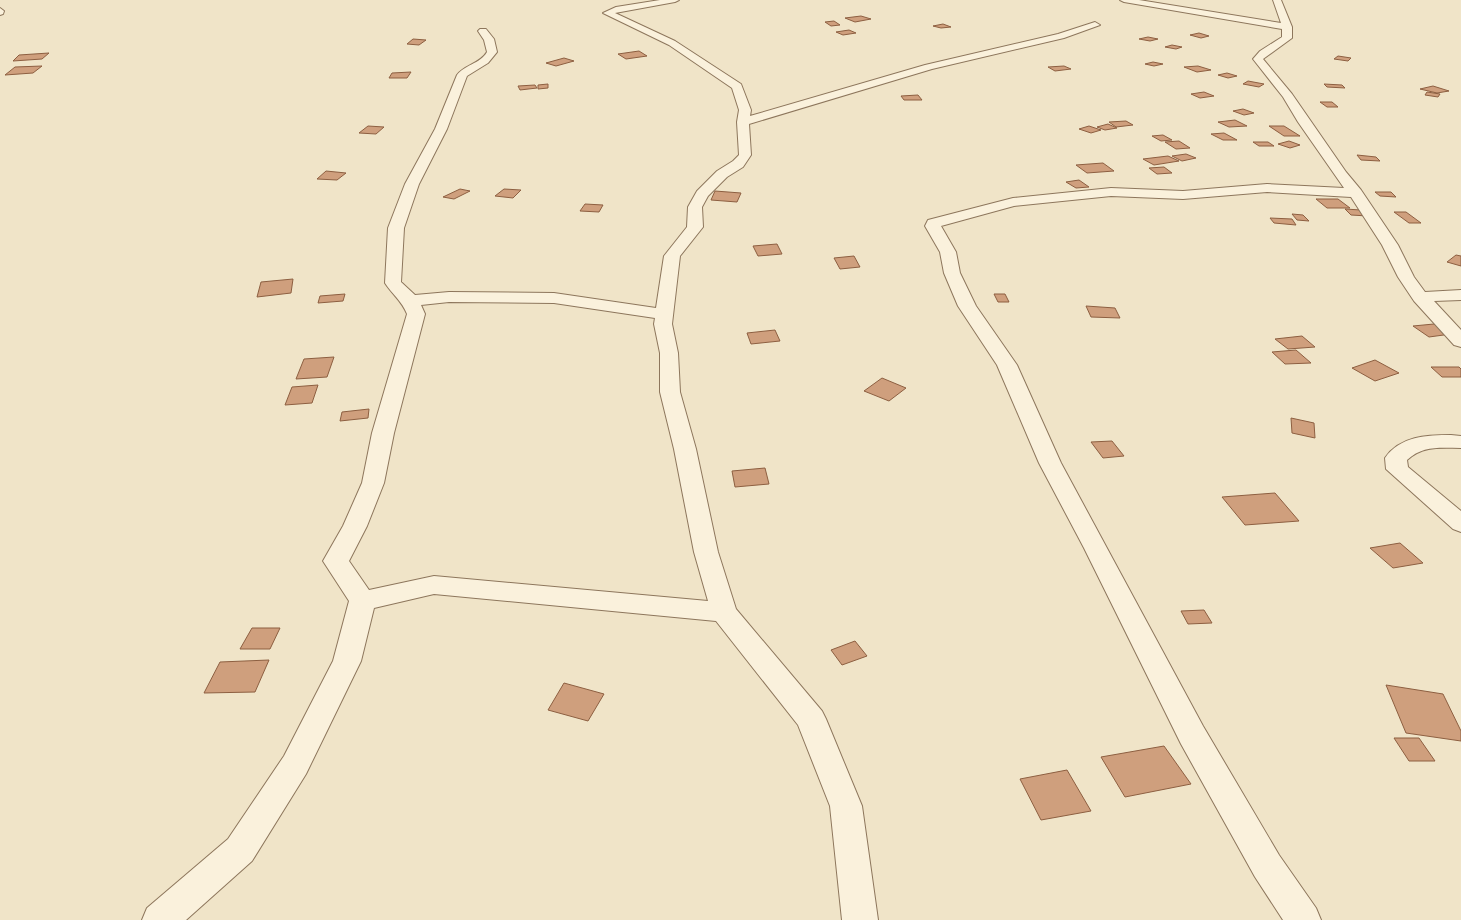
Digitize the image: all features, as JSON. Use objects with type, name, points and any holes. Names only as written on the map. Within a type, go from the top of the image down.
[{"type":"street","points":[[675,0],[616,10],[607,13],[672,43],[737,86],[745,110],[743,122],[744,155],[738,164],[722,174],[702,194],[695,208],[695,227],[672,256],[663,324],[669,353],[670,392],[685,449],[706,552],[724,612],[811,719],[846,806],[860,920]]},
{"type":"street","points":[[1124,0],[1287,27]]},
{"type":"street","points":[[1277,0],[1287,27],[1287,38],[1263,53],[1258,59],[1288,96],[1304,122],[1333,161],[1340,174],[1356,193],[1390,245],[1406,277],[1420,297],[1461,341]]},
{"type":"street","points":[[743,122],[929,67],[1061,36],[1095,25]]},
{"type":"street","points":[[160,920],[240,850],[295,765],[347,661],[362,601],[336,562],[355,526],[373,483],[383,432],[416,314],[411,301],[402,294],[393,283],[396,228],[412,184],[441,129],[462,75],[464,72],[488,59],[492,51],[492,41],[484,31]]},
{"type":"street","points":[[1303,920],[1267,866],[1192,735],[1096,548],[1050,463],[1007,365],[967,306],[952,273],[948,252],[933,226],[933,223],[1013,202],[1111,192],[1183,195],[1227,190],[1267,188],[1326,190],[1356,193]]},
{"type":"street","points":[[1420,297],[1461,295]]},
{"type":"street","points":[[411,301],[449,297],[554,298],[664,314]]},
{"type":"street","points":[[1461,442],[1417,442],[1406,448],[1396,458],[1398,469],[1461,524]]},
{"type":"street","points":[[362,601],[434,585],[724,612]]},
{"type":"building","points":[[861,16],[871,19],[855,22],[845,18]]},
{"type":"building","points":[[834,21],[840,25],[831,26],[825,22]]},
{"type":"building","points":[[943,24],[951,27],[941,28],[933,26]]},
{"type":"building","points":[[849,30],[856,33],[843,35],[836,32]]},
{"type":"building","points":[[1199,33],[1209,36],[1201,38],[1190,35]]},
{"type":"building","points":[[1148,37],[1158,39],[1150,41],[1139,39]]},
{"type":"building","points":[[413,39],[426,40],[419,45],[407,44]]},
{"type":"building","points":[[1172,45],[1182,47],[1176,49],[1165,47]]},
{"type":"building","points":[[639,51],[647,56],[626,59],[618,54]]},
{"type":"building","points":[[49,53],[42,59],[13,61],[19,55]]},
{"type":"building","points":[[1338,56],[1351,58],[1348,61],[1334,59]]},
{"type":"building","points":[[564,58],[574,61],[556,66],[546,63]]},
{"type":"building","points":[[1153,62],[1163,64],[1154,66],[1145,64]]},
{"type":"building","points":[[42,66],[33,73],[5,75],[15,67]]},
{"type":"building","points":[[1064,66],[1071,69],[1055,71],[1048,67]]},
{"type":"building","points":[[1198,66],[1211,70],[1197,72],[1184,67]]},
{"type":"building","points":[[411,72],[407,78],[389,78],[392,73]]},
{"type":"building","points":[[1227,73],[1237,76],[1228,78],[1218,75]]},
{"type":"building","points":[[1248,81],[1264,84],[1259,87],[1243,84]]},
{"type":"building","points":[[548,84],[548,88],[538,89],[538,85]]},
{"type":"building","points":[[1324,84],[1342,85],[1345,88],[1327,87]]},
{"type":"building","points":[[535,85],[537,88],[520,90],[518,86]]},
{"type":"building","points":[[1433,86],[1449,91],[1437,93],[1420,89]]},
{"type":"building","points":[[1204,92],[1214,96],[1200,98],[1191,94]]},
{"type":"building","points":[[1427,92],[1440,94],[1438,97],[1425,95]]},
{"type":"building","points":[[918,95],[922,100],[904,100],[901,96]]},
{"type":"building","points":[[1320,102],[1332,102],[1338,107],[1327,107]]},
{"type":"building","points":[[1243,109],[1254,113],[1244,115],[1233,111]]},
{"type":"building","points":[[1235,120],[1247,126],[1229,127],[1218,122]]},
{"type":"building","points":[[1126,121],[1133,125],[1116,127],[1109,122]]},
{"type":"building","points":[[1108,124],[1117,128],[1105,130],[1097,127]]},
{"type":"building","points":[[368,126],[384,127],[376,134],[359,133]]},
{"type":"building","points":[[1089,126],[1101,130],[1091,133],[1079,129]]},
{"type":"building","points":[[1269,126],[1284,126],[1300,136],[1284,136]]},
{"type":"building","points":[[1224,133],[1237,140],[1223,140],[1211,134]]},
{"type":"building","points":[[1163,135],[1172,140],[1161,141],[1152,136]]},
{"type":"building","points":[[1179,141],[1190,148],[1176,149],[1165,142]]},
{"type":"building","points":[[1289,141],[1300,145],[1290,148],[1278,144]]},
{"type":"building","points":[[1253,142],[1268,142],[1274,146],[1259,146]]},
{"type":"building","points":[[1186,154],[1196,158],[1182,161],[1172,156]]},
{"type":"building","points":[[1357,155],[1376,157],[1380,161],[1361,160]]},
{"type":"building","points":[[1168,156],[1179,161],[1154,165],[1143,159]]},
{"type":"building","points":[[1103,163],[1114,171],[1087,173],[1076,165]]},
{"type":"building","points":[[1164,167],[1172,173],[1157,174],[1149,168]]},
{"type":"building","points":[[326,171],[346,173],[337,180],[317,179]]},
{"type":"building","points":[[1079,180],[1089,187],[1076,188],[1066,182]]},
{"type":"building","points":[[460,189],[470,191],[454,199],[443,197]]},
{"type":"building","points":[[504,189],[521,190],[513,198],[495,196]]},
{"type":"building","points":[[715,191],[741,193],[737,202],[711,200]]},
{"type":"building","points":[[1375,192],[1391,192],[1396,197],[1380,196]]},
{"type":"building","points":[[1316,199],[1338,199],[1350,208],[1327,208]]},
{"type":"building","points":[[585,204],[603,205],[599,212],[580,211]]},
{"type":"building","points":[[1345,209],[1361,210],[1368,216],[1351,215]]},
{"type":"building","points":[[1394,212],[1406,212],[1421,223],[1409,223]]},
{"type":"building","points":[[1292,214],[1303,215],[1309,221],[1297,220]]},
{"type":"building","points":[[1270,218],[1292,219],[1296,225],[1274,223]]},
{"type":"building","points":[[777,244],[782,254],[758,256],[753,246]]},
{"type":"building","points":[[1456,255],[1461,256],[1461,266],[1447,262]]},
{"type":"building","points":[[854,256],[860,267],[840,269],[834,258]]},
{"type":"building","points":[[293,279],[291,293],[257,297],[261,282]]},
{"type":"building","points":[[345,294],[343,301],[318,303],[320,296]]},
{"type":"building","points":[[994,294],[1005,294],[1009,302],[998,302]]},
{"type":"building","points":[[1086,306],[1115,308],[1120,318],[1091,317]]},
{"type":"building","points":[[1434,324],[1451,334],[1429,337],[1413,326]]},
{"type":"building","points":[[775,330],[780,341],[751,344],[747,333]]},
{"type":"building","points":[[1302,336],[1315,347],[1288,349],[1275,339]]},
{"type":"building","points":[[1296,350],[1311,363],[1285,364],[1272,352]]},
{"type":"building","points":[[334,357],[327,377],[296,379],[304,359]]},
{"type":"building","points":[[1375,360],[1399,373],[1375,381],[1352,368]]},
{"type":"building","points":[[1431,367],[1459,367],[1461,369],[1461,377],[1442,377]]},
{"type":"building","points":[[882,378],[906,388],[889,401],[864,391]]},
{"type":"building","points":[[318,385],[312,403],[285,405],[292,387]]},
{"type":"building","points":[[369,409],[368,418],[340,421],[342,412]]},
{"type":"building","points":[[1291,418],[1314,423],[1315,438],[1292,433]]},
{"type":"building","points":[[1112,441],[1124,456],[1103,458],[1091,442]]},
{"type":"building","points":[[765,468],[769,484],[735,487],[732,471]]},
{"type":"building","points":[[1275,493],[1299,521],[1245,525],[1222,497]]},
{"type":"building","points":[[1400,543],[1423,563],[1393,568],[1370,548]]},
{"type":"building","points":[[1204,610],[1212,623],[1188,624],[1181,611]]},
{"type":"building","points":[[252,628],[280,628],[270,649],[240,649]]},
{"type":"building","points":[[855,641],[867,656],[842,665],[831,650]]},
{"type":"building","points":[[269,660],[255,692],[204,693],[220,662]]},
{"type":"building","points":[[564,683],[604,694],[588,721],[548,710]]},
{"type":"building","points":[[1386,685],[1443,694],[1461,731],[1461,741],[1406,733]]},
{"type":"building","points":[[1394,738],[1419,738],[1435,761],[1409,761]]},
{"type":"building","points":[[1164,746],[1191,784],[1125,797],[1101,757]]},
{"type":"building","points":[[1067,770],[1091,811],[1041,820],[1020,779]]}]
